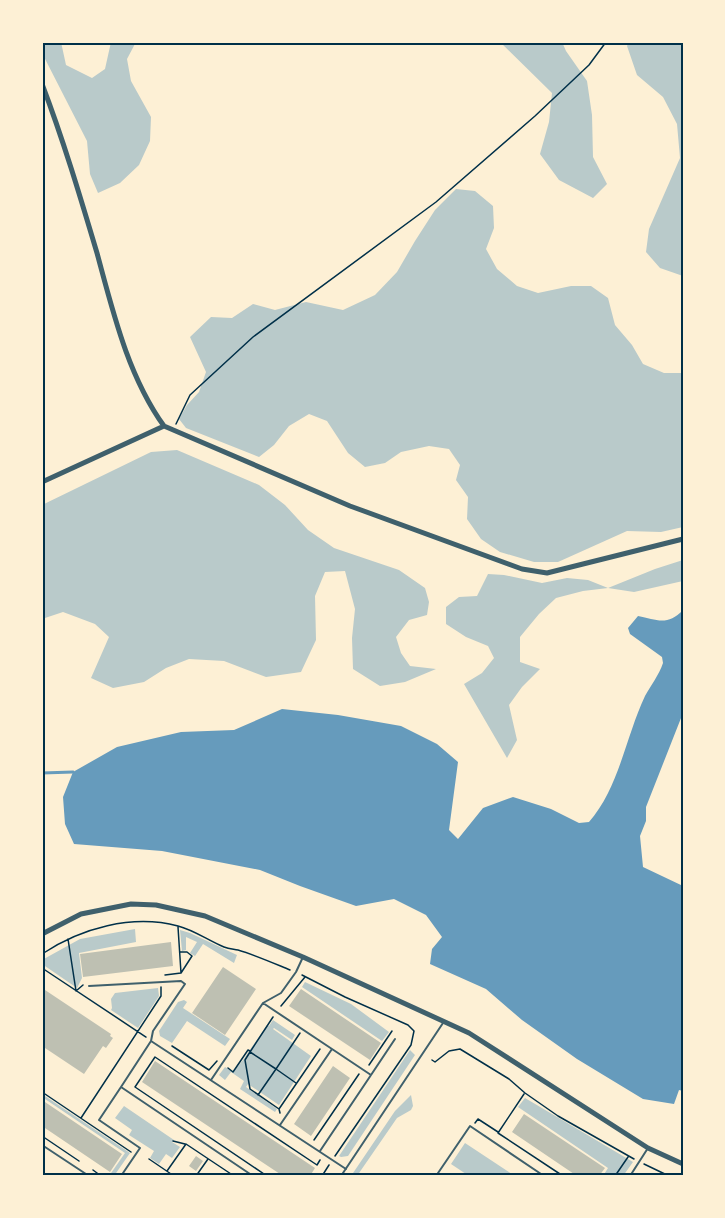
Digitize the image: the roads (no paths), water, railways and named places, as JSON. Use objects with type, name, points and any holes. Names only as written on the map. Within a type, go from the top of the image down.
[{"type":"street","points":[[42,84],[72,168],[115,317],[137,380],[149,405],[164,426],[350,506],[522,569],[547,573],[683,539]]},
{"type":"street","points":[[42,482],[164,426]]},
{"type":"street","points":[[42,934],[81,914],[131,904],[156,905],[204,916],[303,957],[444,1021],[503,1054],[552,1088],[648,1148],[683,1164]]},
{"type":"lane","points":[[212,1080],[263,1003],[281,993],[296,972],[303,957]]},
{"type":"lane","points":[[89,986],[182,981],[185,984],[153,1031],[151,1041],[99,1120],[140,1148],[121,1176]]},
{"type":"lane","points":[[263,1003],[371,1075]]},
{"type":"lane","points":[[341,1176],[444,1021]]},
{"type":"lane","points":[[321,1150],[395,1040]]},
{"type":"lane","points":[[151,1041],[334,1158],[346,1169]]},
{"type":"lane","points":[[280,1125],[332,1049]]},
{"type":"lane","points":[[121,1087],[253,1176]]},
{"type":"lane","points":[[436,1176],[470,1126],[544,1176]]},
{"type":"lane","points":[[42,1145],[89,1176]]},
{"type":"lane","points":[[630,1176],[648,1148]]},
{"type":"water","points":[[683,610],[683,713],[646,807],[646,821],[640,836],[643,867],[683,886],[683,1091],[679,1090],[674,1104],[643,1099],[577,1059],[522,1020],[486,989],[430,964],[432,949],[442,937],[426,915],[394,899],[356,906],[260,870],[162,851],[74,844],[65,824],[63,797],[73,772],[117,747],[181,732],[234,730],[282,709],[338,715],[401,726],[437,744],[458,762],[449,830],[458,839],[483,808],[513,797],[551,809],[579,823],[589,822],[608,794],[638,712],[663,663],[662,657],[630,634],[628,628],[638,616],[667,620]]},
{"type":"waterway","points":[[42,773],[73,772]]}]
